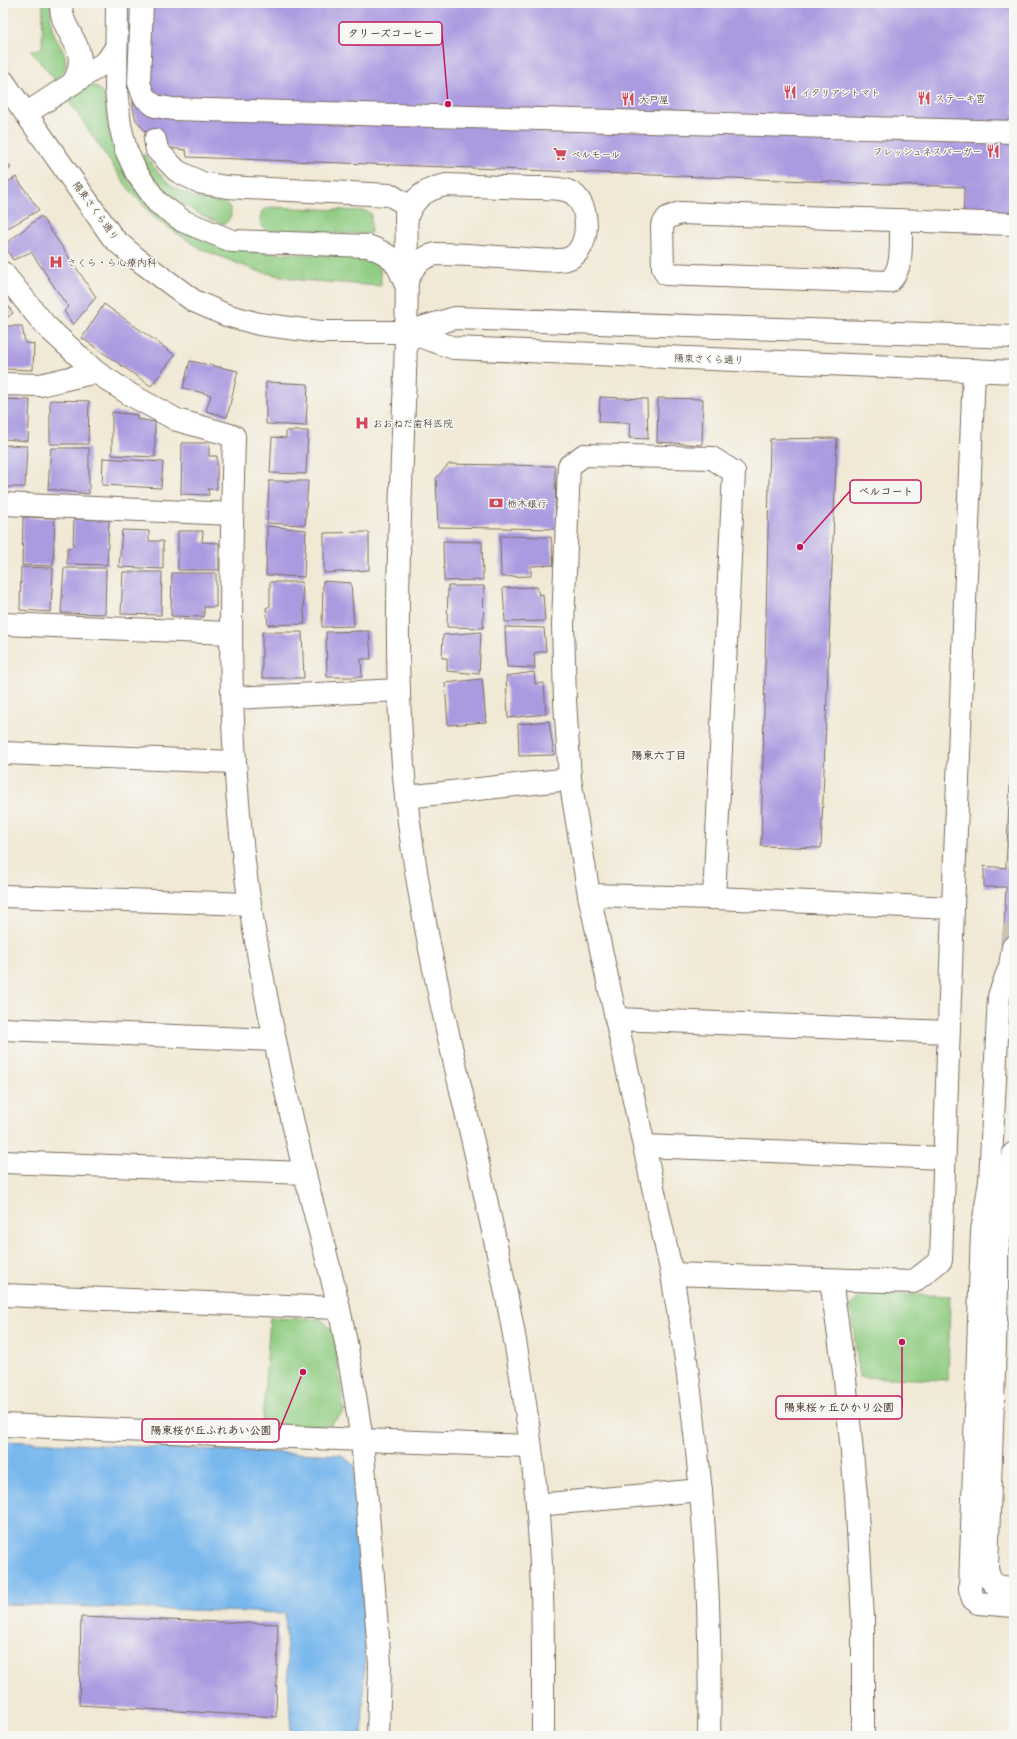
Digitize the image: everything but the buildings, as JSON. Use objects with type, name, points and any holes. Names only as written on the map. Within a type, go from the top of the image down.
[{"type":"street","points":[[61,3],[63,19],[80,55],[81,63],[78,74],[73,83]]},
{"type":"street","points":[[117,3],[115,49],[116,90],[120,125],[126,150],[136,172],[157,202],[183,221],[232,240],[368,246],[383,251],[395,260],[401,271],[406,286]]},
{"type":"street","points":[[142,3],[139,83],[144,97],[155,106],[173,109],[1014,132]]},
{"type":"street","points":[[27,114],[107,61],[115,49]]},
{"type":"street","name":"陽東さくら通り","points":[[3,81],[113,238],[136,258],[194,301],[226,315],[259,324],[320,332],[407,332],[455,318],[1014,337]]},
{"type":"street","points":[[155,140],[157,150],[177,171],[202,184],[227,187],[390,195],[404,203],[406,209],[407,332],[397,635],[406,796],[418,883],[435,977],[490,1214],[514,1336],[537,1505],[543,1628],[543,1736]]},
{"type":"street","points":[[406,222],[408,211],[414,202],[427,191],[436,187],[522,187],[559,189],[569,192],[583,204],[586,227],[580,246],[574,255],[568,259],[545,260],[436,254],[427,256],[414,266],[406,286]]},
{"type":"street","points":[[901,220],[900,264],[895,277],[890,282],[666,274],[663,268],[662,226],[667,218],[680,213],[901,220],[1014,224]]},
{"type":"street","points":[[3,273],[45,325],[96,372],[131,395],[177,420],[234,436],[230,633],[241,834],[250,904],[274,1040],[305,1173],[339,1308],[352,1372],[362,1440],[380,1664],[378,1736]]},
{"type":"street","name":"陽東さくら通り","points":[[407,332],[454,348],[1014,372]]},
{"type":"street","points":[[672,1274],[913,1282],[941,1260],[948,1032],[974,370]]},
{"type":"street","points":[[3,384],[40,385],[96,372]]},
{"type":"street","points":[[709,1736],[709,1616],[701,1490],[688,1375],[672,1274],[589,895],[570,780],[565,701],[563,625],[570,466],[584,455],[712,458],[734,472],[714,898]]},
{"type":"street","points":[[3,504],[232,514]]},
{"type":"street","points":[[3,624],[230,633]]},
{"type":"street","points":[[233,698],[399,690]]},
{"type":"street","points":[[3,753],[236,762]]},
{"type":"street","points":[[406,796],[570,780]]},
{"type":"street","points":[[589,895],[714,898],[953,908]]},
{"type":"street","points":[[3,896],[250,904]]},
{"type":"street","points":[[1013,948],[1010,966],[999,996],[990,1181],[982,1231],[970,1589],[973,1599],[978,1603],[1014,1606]]},
{"type":"street","points":[[616,1019],[948,1032]]},
{"type":"street","points":[[3,1029],[274,1040]]},
{"type":"street","points":[[644,1146],[944,1158]]},
{"type":"street","points":[[1014,1153],[997,1251],[987,1568],[992,1582],[999,1587],[1014,1588]]},
{"type":"street","points":[[3,1162],[305,1173]]},
{"type":"street","points":[[831,1280],[845,1379],[856,1494],[863,1619],[863,1736]]},
{"type":"street","points":[[3,1295],[339,1308]]},
{"type":"street","points":[[3,1425],[530,1446]]},
{"type":"street","points":[[537,1505],[701,1490]]},
{"type":"green space","points":[[43,3],[51,3],[52,28],[66,60],[62,73],[55,80],[31,51],[42,48]]},
{"type":"green space","points":[[94,86],[104,95],[110,135],[119,162],[137,190],[252,252],[364,257],[370,259],[379,267],[381,286],[300,280],[257,271],[201,249],[156,219],[128,188],[68,100],[82,87]]},
{"type":"green space","points":[[145,154],[162,176],[179,190],[200,199],[227,204],[231,213],[228,220],[224,224],[203,216],[172,196],[155,180],[145,166],[142,156]]},
{"type":"green space","points":[[270,207],[365,211],[371,213],[371,233],[267,231],[260,222],[260,217],[262,211]]},
{"type":"green space","points":[[864,1293],[950,1296],[948,1380],[860,1377],[850,1306]]},
{"type":"green space","points":[[270,1318],[321,1319],[334,1332],[344,1412],[329,1426],[262,1424]]},
{"type":"water","points":[[3,1441],[341,1455],[355,1466],[363,1553],[365,1649],[362,1736],[291,1736],[285,1613],[3,1604]]},
{"type":"tunnel","points":[[1013,947],[1014,925]]},
{"type":"place","name":"イタリアントマト","points":[[790,92]]},
{"type":"place","name":"ステーキ宮","points":[[924,98]]},
{"type":"place","name":"大戸屋","points":[[628,99]]},
{"type":"place","name":"タリーズコーヒー","points":[[448,104]]},
{"type":"place","name":"フレッシュネスバーガー","points":[[993,151]]},
{"type":"place","name":"ベルモール","points":[[560,154]]},
{"type":"place","name":"さくら・ら心療内科","points":[[56,262]]},
{"type":"place","name":"おおねだ歯科医院","points":[[362,423]]},
{"type":"place","name":"栃木銀行","points":[[496,503]]},
{"type":"place","name":"ベルコート","points":[[800,547]]},
{"type":"place","name":"陽東桜ヶ丘ひかり公園","points":[[902,1342]]},
{"type":"place","name":"陽東桜が丘ふれあい公園","points":[[303,1372]]},
{"type":"district","name":"陽東六丁目","points":[[659,755]]}]
